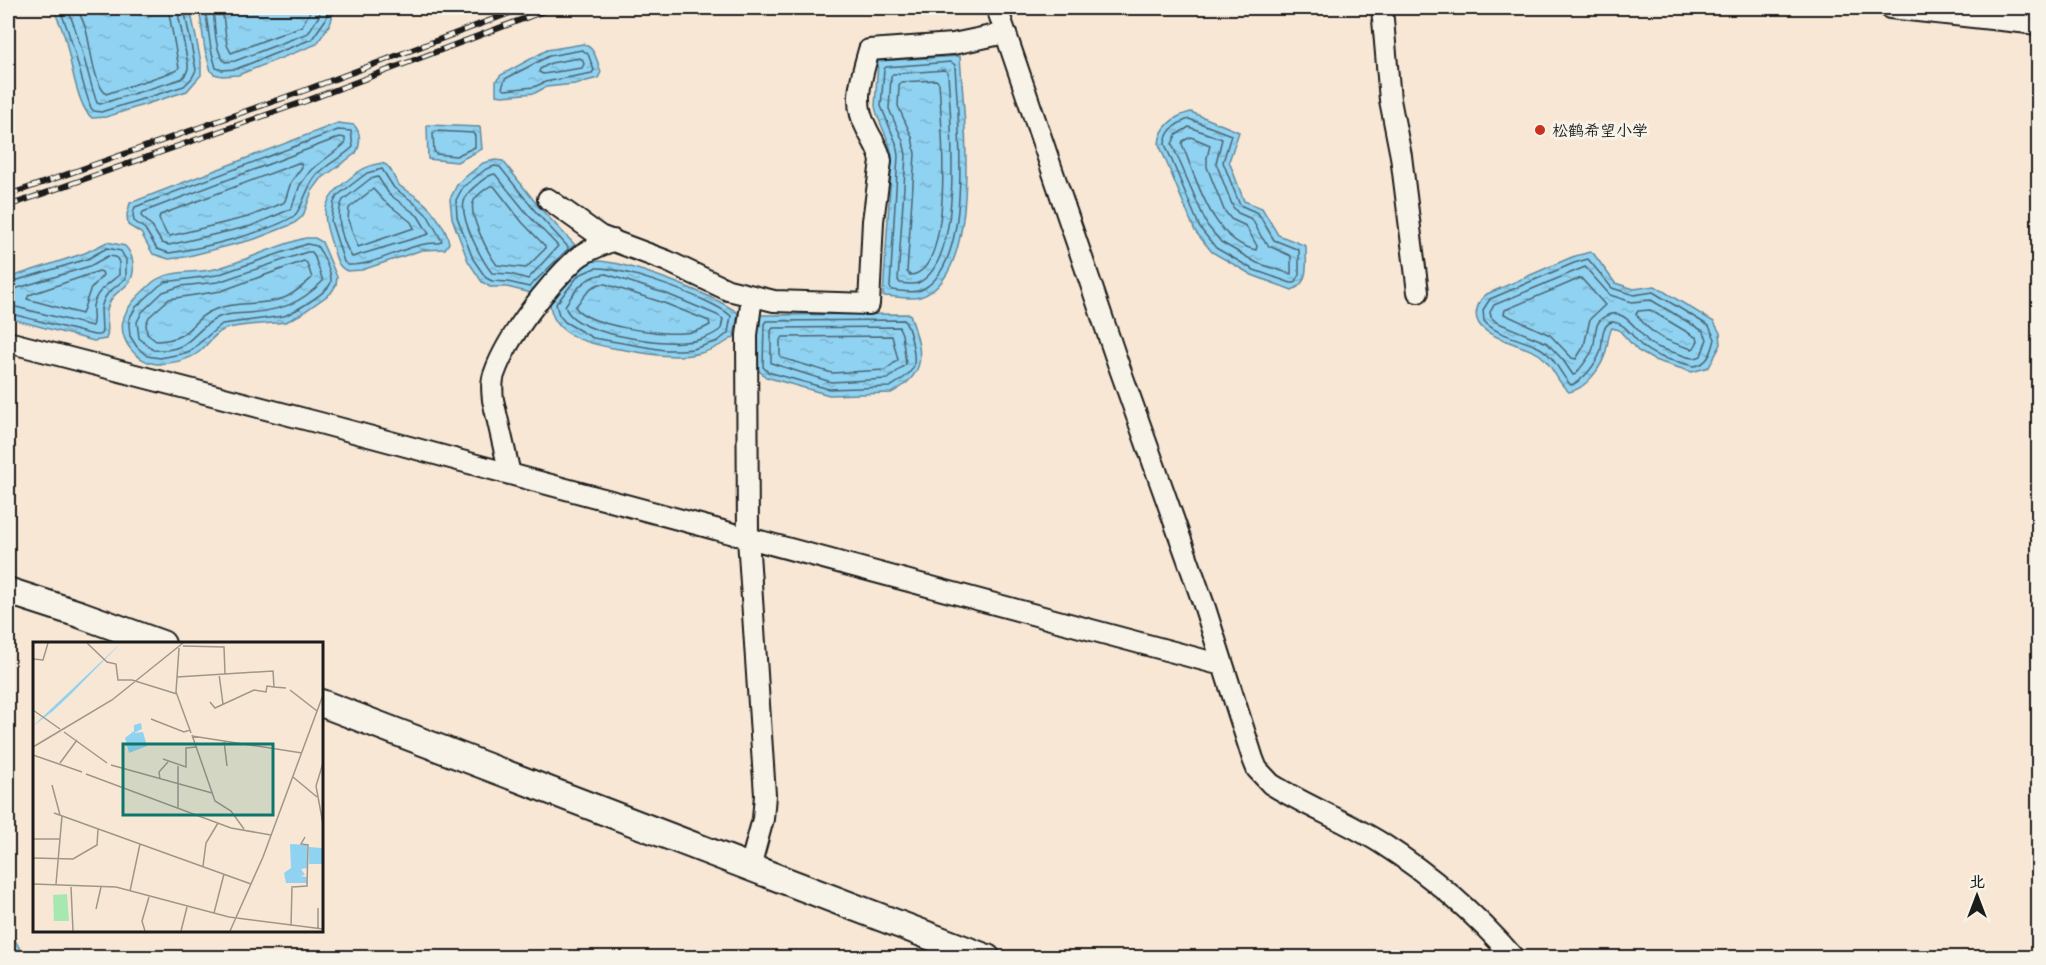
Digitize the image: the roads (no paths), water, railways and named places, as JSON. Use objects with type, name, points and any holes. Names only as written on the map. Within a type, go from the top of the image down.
[{"type":"main road","points":[[8,591],[156,642]]},
{"type":"main road","points":[[322,704],[987,957]]},
{"type":"street","points":[[997,8],[1115,355],[1205,608],[1253,759],[1263,777],[1279,790],[1381,843],[1449,893],[1475,916],[1514,957]]},
{"type":"street","points":[[1382,8],[1390,100],[1401,156],[1419,292]]},
{"type":"street","points":[[1890,8],[2038,24]]},
{"type":"street","points":[[548,199],[600,236],[667,261],[728,290],[792,302],[869,304],[873,221],[881,161],[880,153],[865,127],[859,110],[859,90],[869,50],[953,44],[1006,33]]},
{"type":"street","points":[[510,474],[493,400],[495,372],[512,339],[532,309],[577,258],[613,240]]},
{"type":"street","points":[[750,867],[763,819],[765,795],[748,538],[747,335],[752,296]]},
{"type":"street","points":[[8,342],[1222,665]]},
{"type":"water","points":[[53,8],[190,8],[201,62],[201,75],[187,91],[106,117],[92,118],[78,93],[65,38]]},
{"type":"water","points":[[199,8],[334,8],[331,22],[317,44],[238,75],[222,76],[211,71],[205,50]]},
{"type":"water","points":[[583,44],[595,55],[601,72],[598,78],[575,84],[546,87],[535,93],[496,95],[496,81],[501,75],[547,50]]},
{"type":"water","points":[[960,56],[966,188],[962,226],[954,258],[941,283],[920,297],[883,296],[892,156],[875,106],[878,61]]},
{"type":"water","points":[[1191,112],[1239,132],[1229,161],[1244,201],[1262,208],[1278,235],[1306,246],[1306,272],[1298,287],[1292,290],[1252,275],[1212,252],[1195,231],[1159,144],[1162,132],[1169,123]]},
{"type":"water","points":[[338,123],[354,125],[360,138],[358,150],[321,179],[312,191],[303,216],[293,224],[255,239],[169,259],[153,254],[141,233],[128,225],[127,215],[130,203]]},
{"type":"water","points":[[427,125],[480,127],[482,149],[457,162],[428,159]]},
{"type":"water","points":[[503,161],[539,207],[574,244],[574,251],[531,293],[507,287],[490,287],[482,282],[468,261],[452,218],[450,199],[458,183],[483,163]]},
{"type":"water","points":[[382,163],[390,169],[399,185],[431,210],[441,223],[449,243],[445,249],[422,250],[362,270],[347,271],[337,261],[329,236],[325,217],[328,202],[339,187],[357,173]]},
{"type":"water","points":[[306,238],[315,238],[322,242],[337,277],[336,285],[331,293],[301,314],[286,322],[244,325],[223,330],[195,355],[170,363],[160,364],[144,360],[126,342],[122,325],[126,312],[132,302],[153,282],[175,273],[215,269]]},
{"type":"water","points":[[107,242],[127,248],[132,258],[133,272],[128,284],[115,295],[108,306],[106,339],[94,341],[8,318],[8,278],[85,253]]},
{"type":"water","points":[[1590,252],[1615,283],[1634,289],[1655,286],[1714,322],[1720,333],[1721,344],[1709,367],[1692,372],[1654,360],[1638,351],[1619,330],[1612,328],[1604,357],[1597,370],[1581,387],[1569,392],[1540,355],[1489,333],[1481,327],[1477,319],[1477,309],[1485,295],[1572,257]]},
{"type":"water","points":[[594,261],[608,262],[646,272],[726,305],[738,313],[734,337],[708,351],[676,356],[606,347],[568,333],[553,315],[550,302],[575,271]]},
{"type":"water","points":[[910,314],[920,359],[912,377],[891,393],[829,395],[766,377],[757,369],[758,319],[761,315]]},
{"type":"water","points":[[8,928],[24,956],[24,957],[8,957]]},
{"type":"railway","points":[[8,195],[303,91],[523,8]]},
{"type":"railway","points":[[8,206],[306,101],[552,8]]},
{"type":"place","name":"松鹤希望小学","points":[[1540,130]]}]
